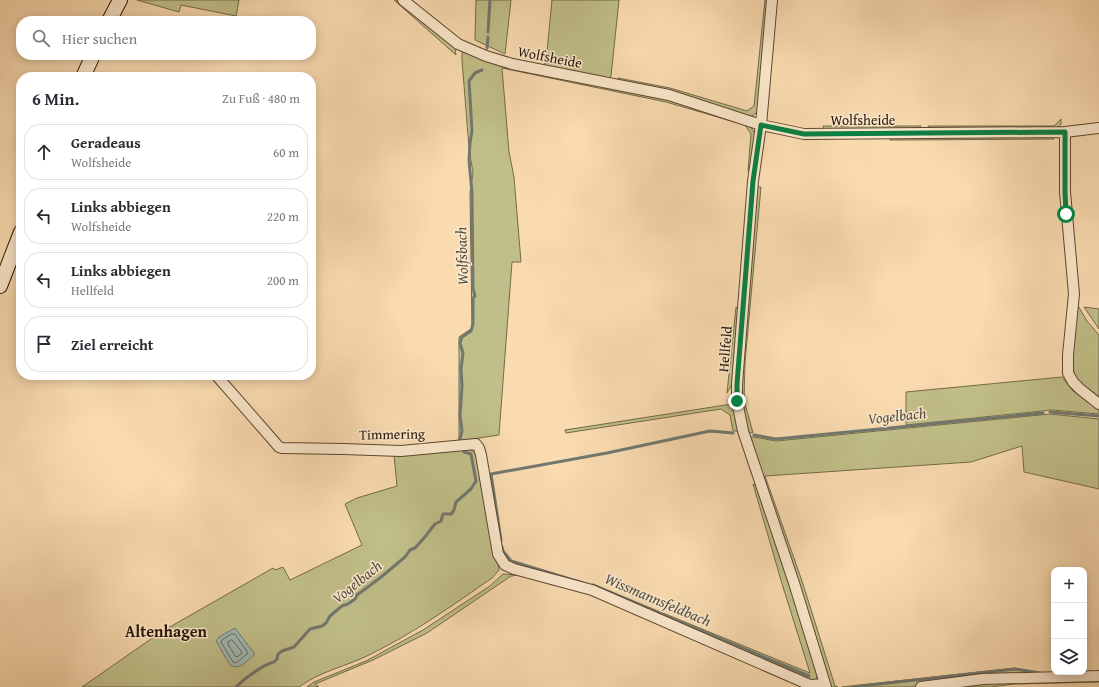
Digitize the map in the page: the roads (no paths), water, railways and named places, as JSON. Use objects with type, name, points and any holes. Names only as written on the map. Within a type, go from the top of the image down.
[{"type":"main road","points":[[112,16],[120,0]]},
{"type":"main road","points":[[85,72],[91,60]]},
{"type":"main road","points":[[0,286],[16,245]]},
{"type":"street","name":"Wolfsheide","points":[[403,0],[458,44],[486,56],[512,64],[669,95],[761,125],[804,134],[1065,132],[1099,128]]},
{"type":"street","name":"Hellfeld","points":[[772,0],[761,125],[753,181],[737,384],[737,401],[746,438],[826,686]]},
{"type":"street","points":[[1065,132],[1065,192],[1074,294],[1068,355],[1068,373],[1073,382],[1099,404]]},
{"type":"street","name":"Timmering","points":[[220,380],[279,447],[282,448],[401,451],[476,444],[481,455],[498,554],[505,565],[514,569],[592,590],[810,685],[826,686]]},
{"type":"street","points":[[921,687],[984,679],[1099,676]]},
{"type":"water","points":[[235,628],[254,655],[240,666],[233,667],[230,665],[216,641],[219,637]]},
{"type":"waterway","name":"Wolfsbach","points":[[488,32],[490,0]]},
{"type":"waterway","name":"Wolfsbach","points":[[487,48],[488,37]]},
{"type":"waterway","name":"Wolfsbach","points":[[459,443],[462,431],[460,415],[462,386],[461,369],[463,353],[460,343],[462,337],[471,331],[473,324],[473,298],[475,296],[473,288],[472,193],[469,160],[472,131],[469,81],[475,73],[482,70]]},
{"type":"waterway","name":"Vogelbach","points":[[1050,412],[1099,416]]},
{"type":"waterway","name":"Vogelbach","points":[[754,435],[776,439],[1043,413]]},
{"type":"waterway","name":"Vogelbach","points":[[501,540],[491,474],[607,453],[710,431],[733,433]]},
{"type":"waterway","name":"Vogelbach","points":[[236,687],[254,672],[274,662],[277,659],[278,654],[282,651],[294,647],[310,629],[322,626],[326,623],[330,616],[342,606],[355,599],[357,595],[405,557],[410,550],[415,548],[435,524],[441,521],[443,514],[451,514],[454,510],[456,502],[471,489],[476,481],[471,454],[464,452],[462,449]]},
{"type":"waterway","name":"Wissmannsfeldbach","points":[[502,547],[503,551],[511,561],[583,583]]},
{"type":"waterway","name":"Wissmannsfeldbach","points":[[593,585],[809,676]]},
{"type":"waterway","name":"Wissmannsfeldbach","points":[[852,687],[1015,669],[1039,673]]},
{"type":"district","name":"Altenhagen","points":[[166,631]]}]
